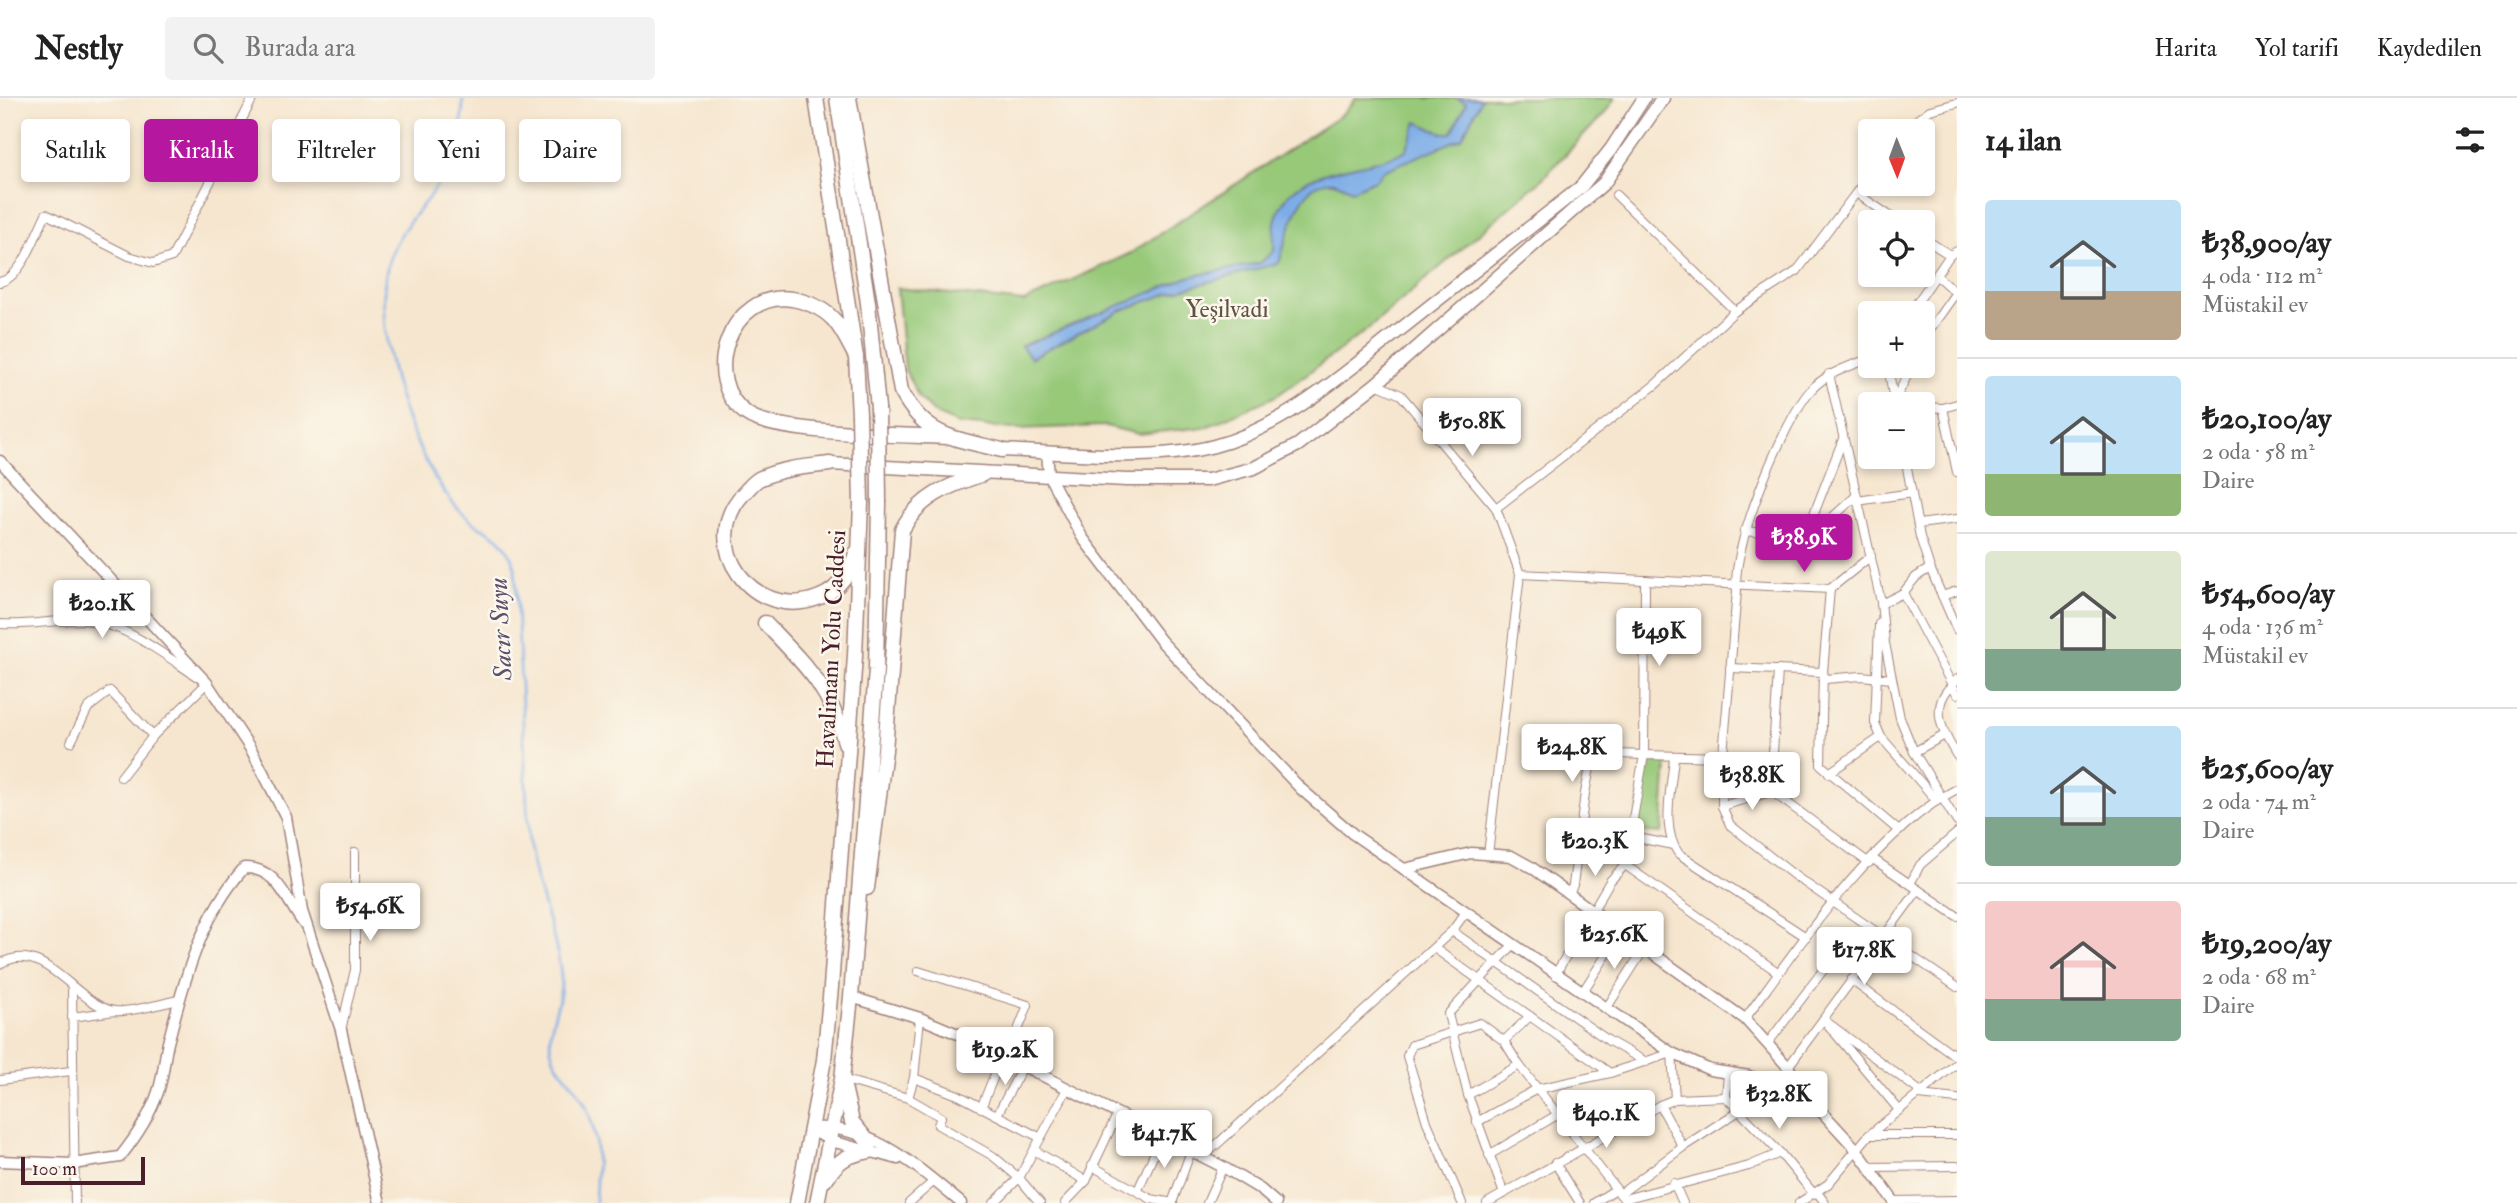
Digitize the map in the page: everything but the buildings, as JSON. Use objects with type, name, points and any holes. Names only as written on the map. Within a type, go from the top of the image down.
[{"type":"highway","name":"Havalimanı Yolu Caddesi","points":[[797,1203],[825,1048],[849,755],[861,503],[856,356],[816,98]]},
{"type":"highway","name":"Havalimanı Yolu Caddesi","points":[[817,1203],[842,1079],[851,998],[853,944],[876,670],[878,408],[868,303],[837,98]]},
{"type":"highway","points":[[849,98],[901,391],[912,411],[925,425],[946,437]]},
{"type":"highway","points":[[856,356],[834,320],[818,307],[781,298],[765,300],[738,319],[725,350],[724,368],[734,400],[747,415],[783,427],[946,437],[1002,450]]},
{"type":"highway","points":[[830,464],[793,468],[759,478],[738,499],[728,520],[726,541],[736,570],[757,594],[775,601],[809,602],[826,594],[841,582],[853,565],[860,535]]},
{"type":"highway","points":[[853,944],[865,908],[885,750],[902,530],[919,505],[936,493],[983,474]]},
{"type":"highway","points":[[765,623],[823,687],[834,705],[849,755]]},
{"type":"highway","points":[[821,1187],[840,1160],[868,1145],[852,1122],[842,1079]]},
{"type":"main road","points":[[1002,450],[1162,453],[1239,438],[1331,383],[1581,187],[1611,149],[1644,98]]},
{"type":"main road","points":[[830,464],[983,474],[1208,480],[1254,468],[1298,445],[1376,384],[1604,183],[1663,98]]},
{"type":"street","points":[[0,282],[6,281],[18,269],[46,214],[129,256],[153,263],[172,257],[253,98]]},
{"type":"street","points":[[1918,119],[1930,110],[1957,103]]},
{"type":"street","points":[[1496,509],[1655,385],[1735,311],[1797,271],[1858,190]]},
{"type":"street","points":[[1856,193],[1881,210]]},
{"type":"street","points":[[1616,195],[1735,311]]},
{"type":"street","points":[[1919,301],[1953,253],[1935,244]]},
{"type":"street","points":[[1935,321],[1955,291],[1937,276]]},
{"type":"street","points":[[1858,363],[1829,374],[1799,405],[1744,531],[1734,578],[1722,806],[1730,825],[1833,902],[1957,987]]},
{"type":"street","points":[[1829,374],[1881,602],[1900,718],[1914,752],[1939,799]]},
{"type":"street","points":[[1376,384],[1401,395],[1496,509],[1520,574],[1488,855]]},
{"type":"street","points":[[1935,407],[1943,408],[1955,403]]},
{"type":"street","points":[[1943,408],[1957,472]]},
{"type":"street","points":[[1805,537],[1843,439]]},
{"type":"street","points":[[1047,452],[1049,476],[1082,537],[1161,641],[1301,789],[1353,834],[1672,1054],[1728,1075],[1749,1076],[1810,1099]]},
{"type":"street","points":[[0,461],[204,680],[252,751],[286,817],[302,911],[341,1030],[380,1203]]},
{"type":"street","points":[[1907,469],[1930,568],[1957,630]]},
{"type":"street","points":[[1744,531],[1805,537],[1815,533],[1857,499],[1912,493]]},
{"type":"street","points":[[1919,524],[1957,519]]},
{"type":"street","points":[[1520,574],[1830,589],[1871,556]]},
{"type":"street","points":[[1881,602],[1903,593],[1916,577],[1930,568]]},
{"type":"street","points":[[1555,975],[1610,881],[1625,865],[1643,755],[1645,580]]},
{"type":"street","points":[[1830,589],[1823,672],[1821,765],[1899,831]]},
{"type":"street","points":[[1942,596],[1957,591]]},
{"type":"street","points":[[1903,593],[1955,686],[1945,692],[1941,705],[1943,736],[1957,756]]},
{"type":"street","points":[[1881,602],[1875,677],[1875,723],[1881,737],[1957,822]]},
{"type":"street","points":[[0,624],[29,626],[81,620],[103,624],[144,642],[204,680]]},
{"type":"street","points":[[1730,668],[1823,672]]},
{"type":"street","points":[[1778,670],[1771,786],[1774,791],[1871,861],[1957,916]]},
{"type":"street","points":[[1823,672],[1825,679],[1892,679]]},
{"type":"street","points":[[121,777],[204,680]]},
{"type":"street","points":[[71,742],[88,708],[110,691],[153,737]]},
{"type":"street","points":[[1914,752],[1943,736]]},
{"type":"street","points":[[1829,773],[1881,737]]},
{"type":"street","points":[[1569,895],[1573,885],[1585,793],[1594,753],[1723,758]]},
{"type":"street","points":[[1674,757],[1669,818],[1673,845],[1679,854],[1806,937]]},
{"type":"street","points":[[1745,1019],[1833,902],[1899,831],[1939,799],[1957,789]]},
{"type":"street","points":[[1722,806],[1774,791]]},
{"type":"street","points":[[1788,1067],[1883,936],[1914,887],[1920,865],[1957,833]]},
{"type":"street","points":[[1628,836],[1673,845]]},
{"type":"street","points":[[341,1030],[355,970],[355,852]]},
{"type":"street","points":[[1404,869],[1471,853],[1511,856],[1745,1019],[1788,1067],[1810,1099],[1856,1150],[1894,1202],[1957,1200]]},
{"type":"street","points":[[1625,865],[1779,973]]},
{"type":"street","points":[[0,1161],[73,1164],[120,1157],[139,1134],[159,1091],[179,1000],[198,940],[232,881],[244,868],[258,867],[275,878],[309,932]]},
{"type":"street","points":[[1203,1157],[1434,948],[1452,931],[1466,912]]},
{"type":"street","points":[[1452,931],[1609,1041],[1646,1062]]},
{"type":"street","points":[[1582,993],[1621,932]]},
{"type":"street","points":[[1504,1194],[1468,1095],[1448,1014],[1482,982],[1514,944]]},
{"type":"street","points":[[1434,948],[1610,1073]]},
{"type":"street","points":[[1606,1009],[1644,949]]},
{"type":"street","points":[[0,964],[24,958],[44,963],[72,987],[115,1011]]},
{"type":"street","points":[[1768,1043],[1824,968]]},
{"type":"street","points":[[918,971],[1028,1005],[981,1108]]},
{"type":"street","points":[[1851,980],[1957,1057]]},
{"type":"street","points":[[72,987],[71,1071],[75,1203]]},
{"type":"street","points":[[851,998],[920,1018],[1023,1066],[1223,1167],[1260,1189],[1276,1203]]},
{"type":"street","points":[[72,1017],[179,1000]]},
{"type":"street","points":[[1504,1041],[1530,1016]]},
{"type":"street","points":[[908,1098],[914,1078],[920,1018]]},
{"type":"street","points":[[1824,1020],[1920,1093],[1957,1099]]},
{"type":"street","points":[[1824,1020],[1899,1110]]},
{"type":"street","points":[[1462,1203],[1427,1122],[1407,1056],[1412,1045],[1480,1023],[1504,1041],[1537,1089],[1622,1196]]},
{"type":"street","points":[[1477,1122],[1537,1089],[1610,1073],[1672,1054]]},
{"type":"street","points":[[1672,1054],[1675,1099]]},
{"type":"street","points":[[1799,1203],[1828,1184],[1869,1135],[1957,1063]]},
{"type":"street","points":[[1468,1095],[1519,1065]]},
{"type":"street","points":[[997,1115],[1023,1066]]},
{"type":"street","points":[[0,1080],[71,1071]]},
{"type":"street","points":[[1728,1075],[1726,1097],[1825,1203]]},
{"type":"street","points":[[914,1078],[958,1095],[1039,1137]]},
{"type":"street","points":[[842,1079],[908,1098],[935,1112],[941,1117],[938,1125],[993,1156],[1019,1178],[1040,1203]]},
{"type":"street","points":[[994,1203],[1019,1178],[1067,1089]]},
{"type":"street","points":[[1487,1203],[1660,1105],[1675,1099],[1726,1097]]},
{"type":"street","points":[[1660,1105],[1683,1147]]},
{"type":"street","points":[[1622,1196],[1683,1147],[1739,1111]]},
{"type":"street","points":[[1065,1203],[1086,1181],[1118,1113]]},
{"type":"street","points":[[1489,1155],[1558,1115]]},
{"type":"street","points":[[812,1129],[868,1145],[911,1162],[961,1203]]},
{"type":"street","points":[[1869,1135],[1957,1135]]},
{"type":"street","points":[[1138,1190],[1162,1136]]},
{"type":"street","points":[[1034,1150],[1086,1181]]},
{"type":"street","points":[[1091,1166],[1138,1190],[1149,1201],[1173,1203],[1191,1151]]},
{"type":"street","points":[[1594,1203],[1749,1166],[1780,1153]]},
{"type":"street","points":[[1555,1163],[1580,1203]]},
{"type":"street","points":[[1868,1167],[1957,1166]]},
{"type":"street","points":[[1207,1203],[1223,1167]]},
{"type":"street","points":[[909,1203],[934,1181]]},
{"type":"street","points":[[1674,1183],[1684,1203]]},
{"type":"green space","name":"Yeşilvadi","points":[[1356,98],[1615,98],[1604,114],[1541,180],[1367,330],[1278,395],[1206,427],[1138,434],[1106,426],[1014,429],[959,424],[937,415],[919,398],[905,370],[897,288],[1024,302],[1129,254],[1343,114]]},
{"type":"green space","points":[[1654,761],[1667,763],[1662,833],[1636,831],[1644,772],[1647,764]]},
{"type":"water","points":[[1457,98],[1482,98],[1462,138],[1383,171],[1377,179],[1353,190],[1333,182],[1321,183],[1311,189],[1296,212],[1279,263],[1172,292],[1120,311],[1031,358],[1021,346],[1188,277],[1260,263],[1274,251],[1276,218],[1285,200],[1298,187],[1314,178],[1406,150],[1417,122],[1442,133],[1452,133],[1466,103]]},
{"type":"waterway","name":"Sacır Suyu","points":[[463,98],[461,125],[444,174],[410,221],[391,254],[384,293],[385,325],[399,395],[426,462],[443,490],[461,512],[504,544],[515,567],[529,843],[561,977],[560,996],[551,1032],[551,1050],[559,1067],[577,1090],[590,1117],[596,1145],[595,1203]]}]
